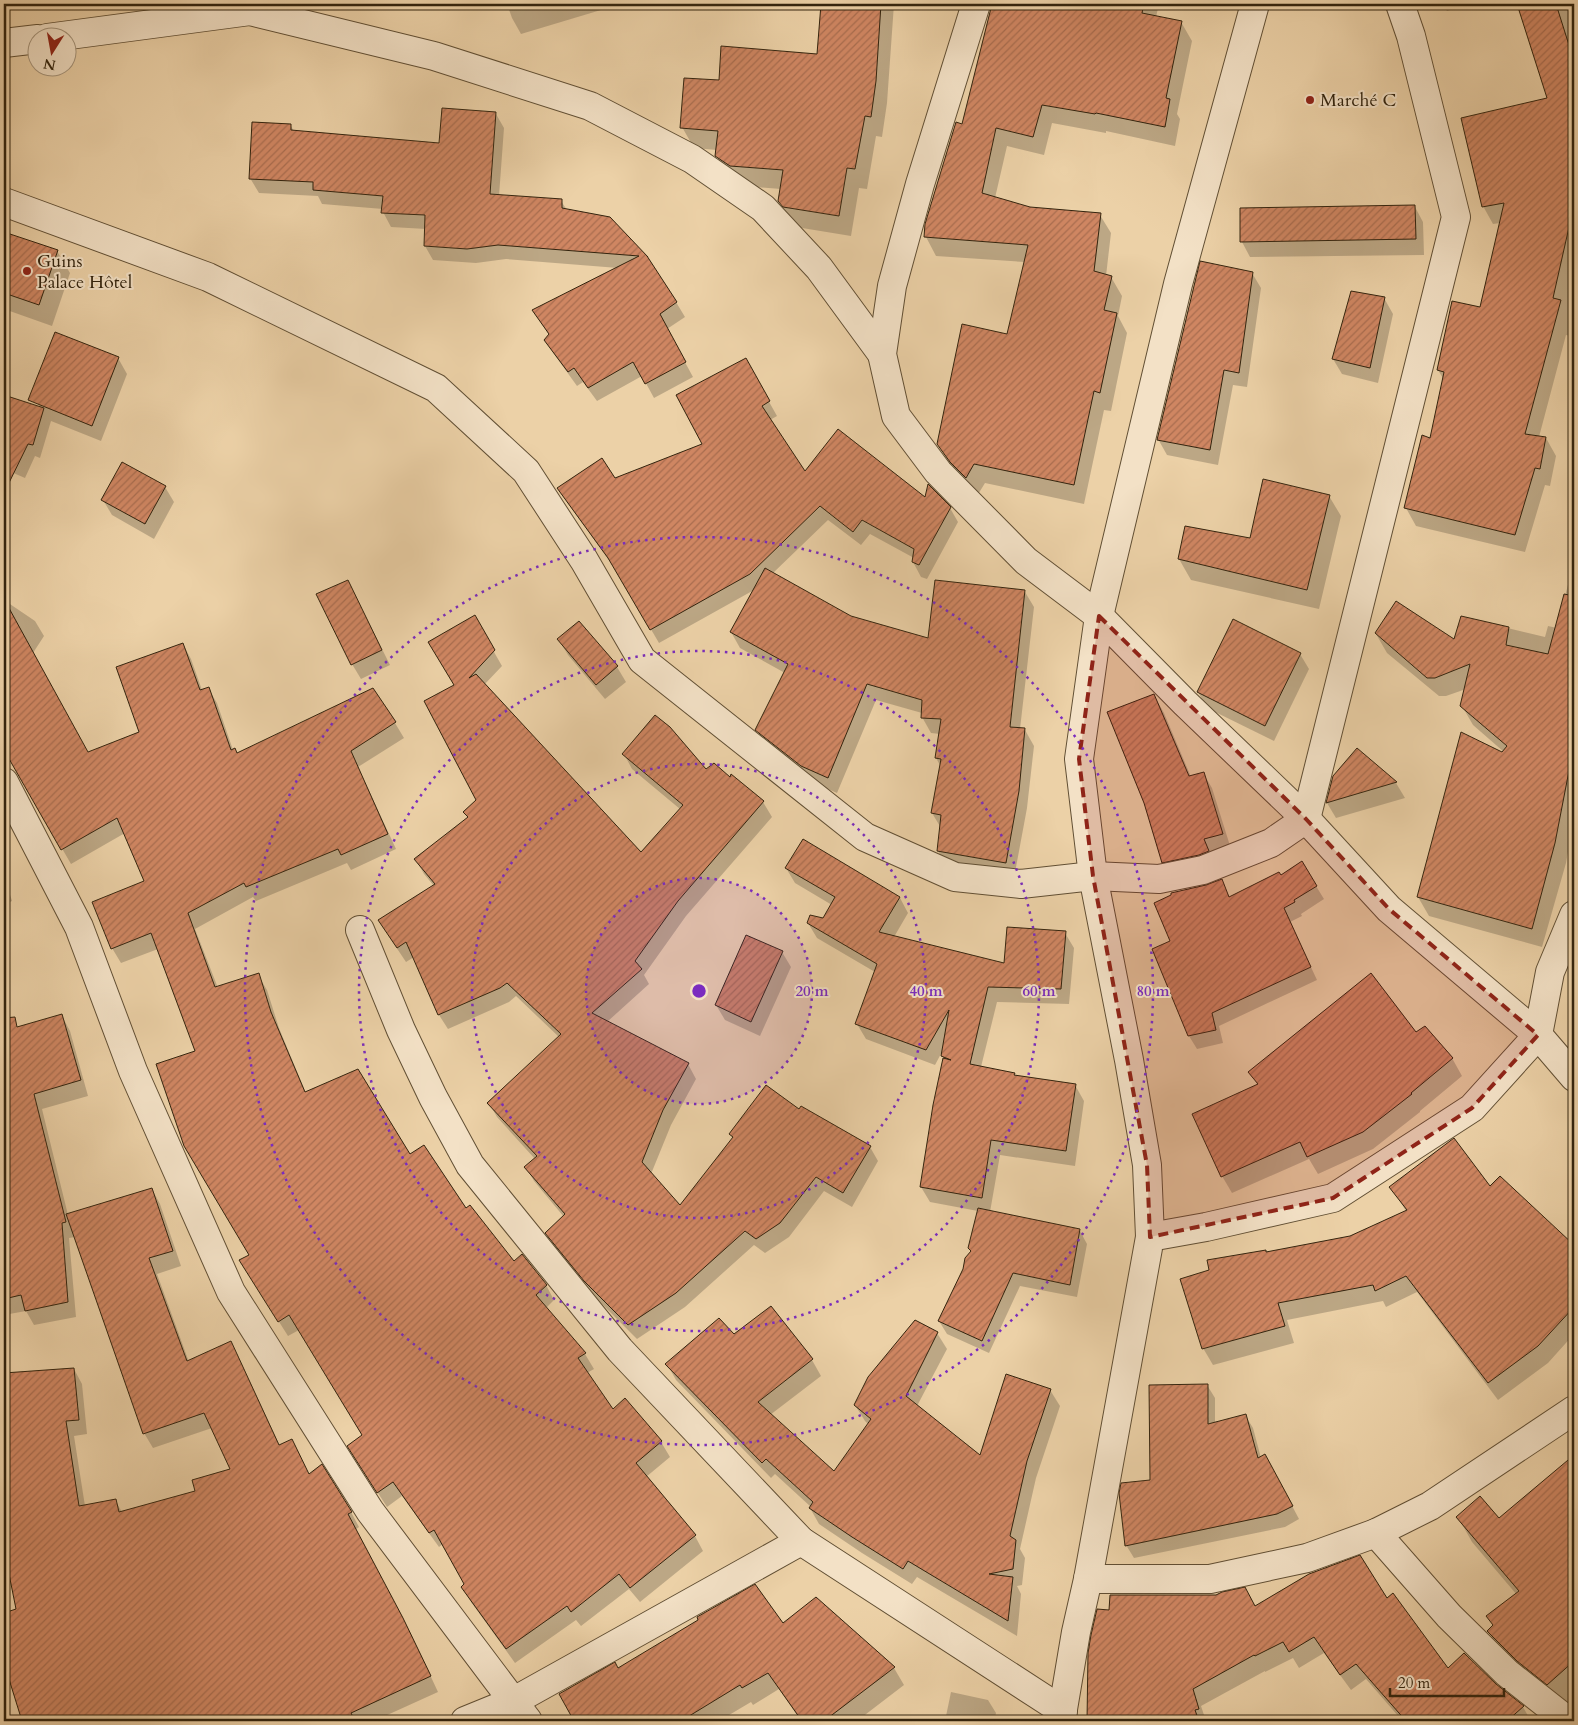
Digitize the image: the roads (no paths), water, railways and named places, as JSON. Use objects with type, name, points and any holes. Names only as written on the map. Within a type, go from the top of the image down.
[{"type":"street","points":[[78,34],[250,11],[278,4]]},
{"type":"street","points":[[976,4],[920,184],[892,286],[882,354],[896,416],[938,472],[1026,561],[1099,616],[1185,703],[1306,819],[1389,909],[1538,1035],[1574,1078]]},
{"type":"street","points":[[360,930],[401,1030],[433,1097],[470,1165],[620,1350],[801,1541],[1062,1716],[1150,1237],[1147,1165],[1129,1060],[1093,876],[1079,759],[1099,616],[1178,284],[1255,4]]},
{"type":"street","points":[[4,202],[208,277],[436,388],[526,471],[584,560],[642,660],[865,837],[956,877],[1021,884],[1093,876],[1159,879],[1204,870],[1271,843],[1306,819],[1456,216],[1411,36],[1400,4]]},
{"type":"street","points":[[250,11],[434,56],[590,106],[692,159],[763,208],[819,268],[882,354]]},
{"type":"street","points":[[4,43],[28,40]]},
{"type":"street","points":[[4,782],[79,927],[133,1072],[231,1292],[370,1511],[521,1711]]},
{"type":"street","points":[[1150,1237],[1206,1227],[1333,1198],[1472,1108],[1538,1035],[1550,972],[1574,915]]},
{"type":"street","points":[[1088,1578],[1210,1579],[1307,1558],[1376,1533],[1430,1506],[1574,1410]]},
{"type":"street","points":[[1376,1533],[1449,1616],[1507,1673],[1568,1721]]},
{"type":"street","points":[[465,1721],[521,1711],[801,1541]]},
{"type":"place","name":"Marché C","points":[[1310,100]]},
{"type":"place","name":"Guins Palace Hôtel","points":[[27,271]]}]
